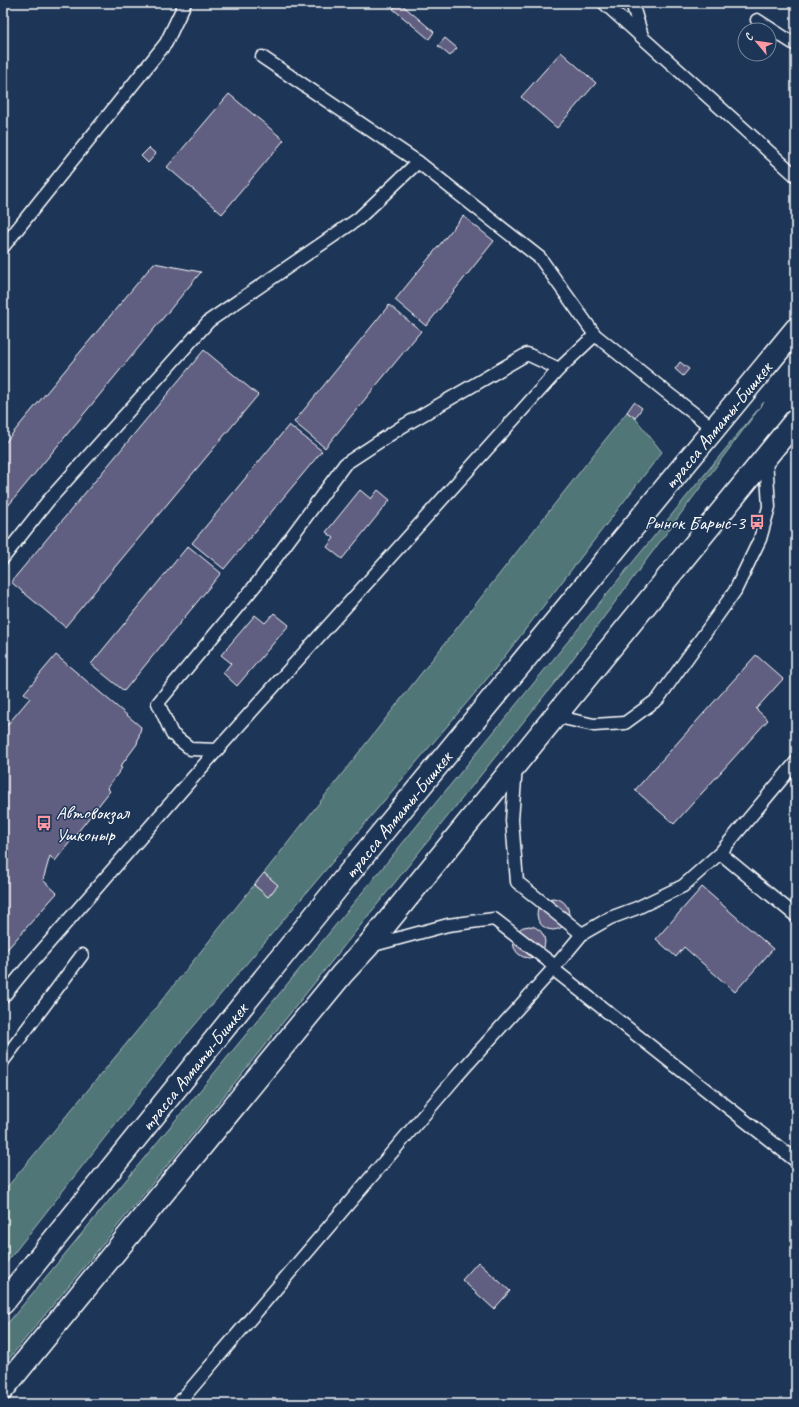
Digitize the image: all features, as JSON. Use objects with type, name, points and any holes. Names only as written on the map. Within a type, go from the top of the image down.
[{"type":"highway","name":"трасса Алматы-Бишкек","points":[[3,1303],[358,862],[796,329]]},
{"type":"highway","points":[[3,1389],[342,974],[367,947],[796,420]]},
{"type":"lane","points":[[3,247],[166,43],[185,3]]},
{"type":"lane","points":[[604,3],[796,176]]},
{"type":"lane","points":[[632,3],[642,38]]},
{"type":"lane","points":[[757,20],[796,45]]},
{"type":"lane","points":[[262,57],[418,162],[540,258],[595,335],[714,429]]},
{"type":"lane","points":[[3,558],[48,501],[209,320],[358,219],[418,162]]},
{"type":"lane","points":[[3,997],[217,750],[559,369],[595,335]]},
{"type":"lane","points":[[217,750],[191,749],[172,734],[158,704],[258,582],[345,464],[403,426],[527,354],[559,369]]},
{"type":"lane","points":[[554,716],[594,725],[625,723],[658,699],[735,590],[760,539],[769,507],[766,457]]},
{"type":"lane","points":[[517,761],[512,820],[518,882],[582,934]]},
{"type":"lane","points":[[178,1404],[452,1082],[554,968],[582,934],[610,918],[638,908],[683,886],[720,853],[796,762]]},
{"type":"lane","points":[[720,853],[796,916]]},
{"type":"lane","points":[[367,947],[448,925],[494,919],[796,1161]]},
{"type":"lane","points":[[3,1062],[82,955]]},
{"type":"green space","points":[[764,402],[560,676],[224,1096],[3,1366],[3,1329]]},
{"type":"green space","points":[[627,412],[635,418],[662,452],[491,674],[172,1052],[3,1267],[3,1192],[141,1026],[254,885],[268,897],[278,885],[264,873]]},
{"type":"building","points":[[398,3],[400,3],[434,32],[429,39],[393,9]]},
{"type":"building","points":[[445,38],[457,48],[450,56],[438,46]]},
{"type":"building","points":[[561,52],[596,83],[557,128],[521,97]]},
{"type":"building","points":[[229,94],[284,140],[222,214],[167,167]]},
{"type":"building","points":[[149,148],[156,154],[148,163],[141,156]]},
{"type":"building","points":[[463,216],[494,241],[426,326],[395,300]]},
{"type":"building","points":[[154,263],[201,272],[3,512],[3,445]]},
{"type":"building","points":[[389,305],[421,331],[325,448],[294,422]]},
{"type":"building","points":[[204,350],[258,395],[65,627],[11,582]]},
{"type":"building","points":[[680,362],[689,369],[683,376],[675,369]]},
{"type":"building","points":[[634,402],[642,408],[635,418],[627,412]]},
{"type":"building","points":[[289,425],[322,451],[224,569],[192,543]]},
{"type":"building","points":[[360,490],[371,499],[378,490],[390,500],[342,559],[327,547],[334,538],[326,532]]},
{"type":"building","points":[[188,546],[221,573],[124,691],[91,664]]},
{"type":"building","points":[[274,613],[289,625],[237,686],[223,673],[231,663],[221,655],[255,615],[265,623]]},
{"type":"building","name":"Автовокзал Ушконыр","points":[[56,655],[141,727],[137,744],[107,788],[110,791],[55,861],[50,856],[43,880],[57,893],[3,954],[3,730],[30,698],[24,693]]},
{"type":"building","points":[[756,655],[783,679],[756,709],[768,720],[674,824],[635,790]]},
{"type":"building","points":[[264,873],[278,885],[268,897],[254,885]]},
{"type":"building","points":[[702,887],[773,949],[735,992],[684,947],[676,957],[656,939]]},
{"type":"building","points":[[550,898],[556,898],[565,902],[569,914],[565,926],[556,930],[550,930],[541,926],[537,917],[537,911],[541,902]]},
{"type":"building","points":[[526,926],[532,926],[541,930],[545,942],[541,954],[532,958],[526,958],[517,954],[513,945],[513,939],[517,930]]},
{"type":"building","points":[[478,1262],[510,1291],[494,1309],[462,1280]]},
{"type":"place","name":"Рынок Барыс-3","points":[[757,522]]},
{"type":"place","name":"Автовокзал Ушконыр","points":[[44,823]]}]
